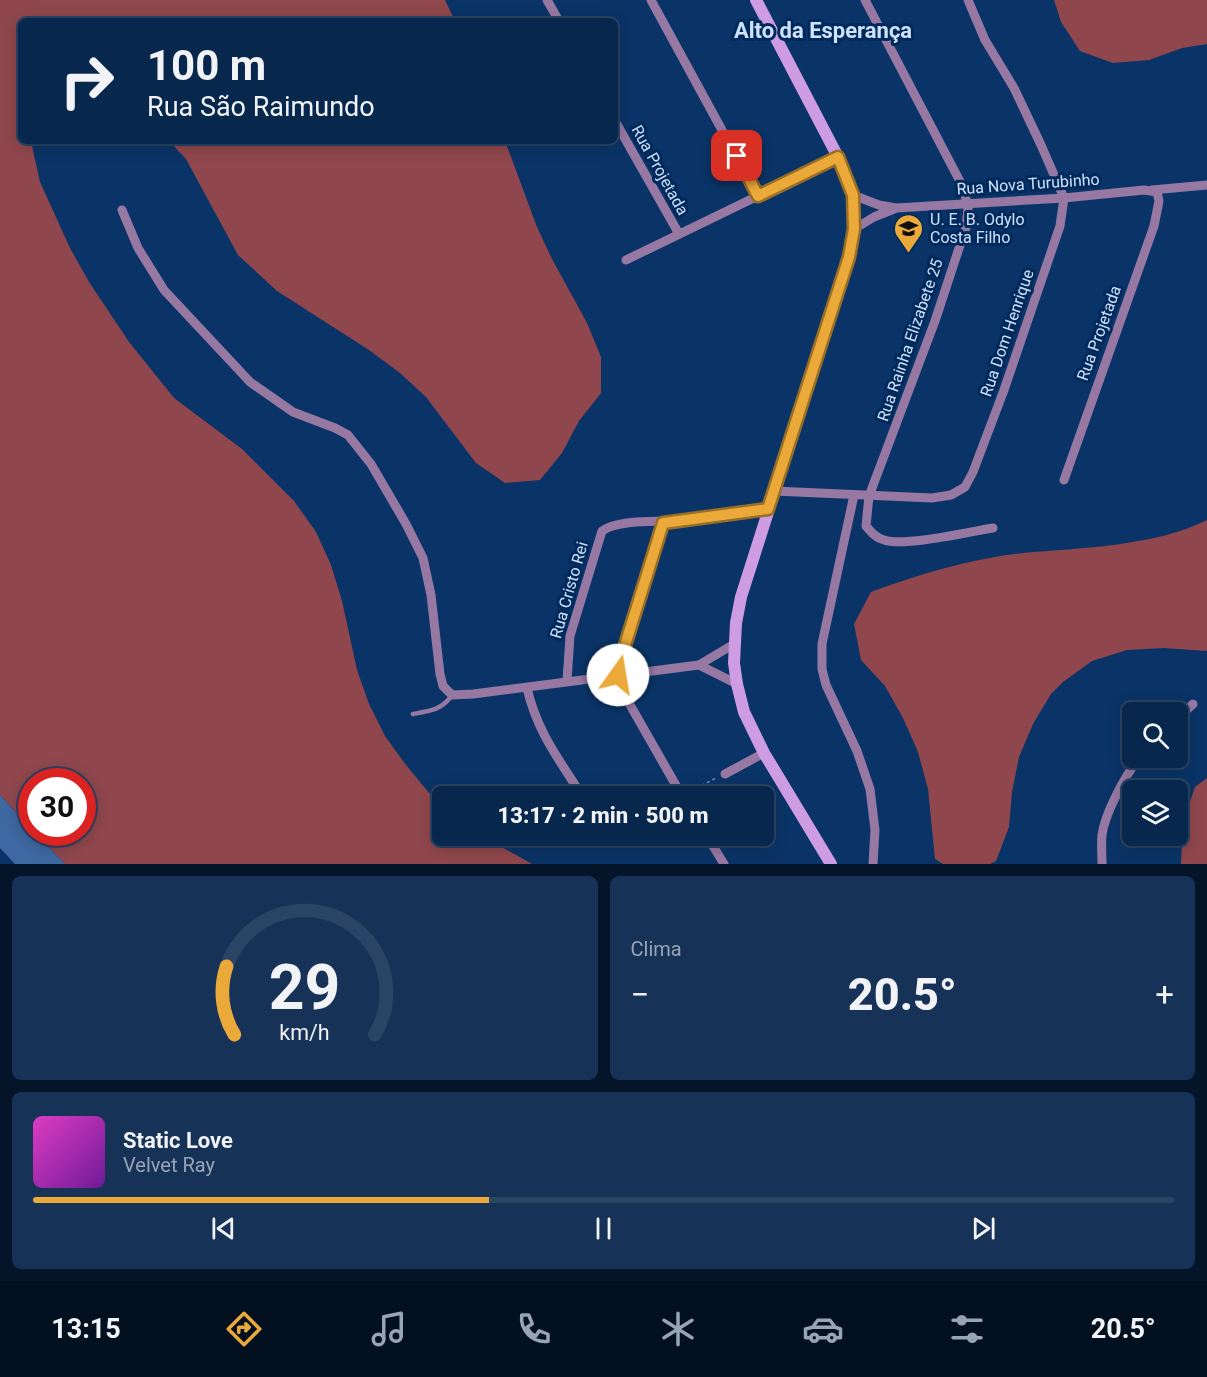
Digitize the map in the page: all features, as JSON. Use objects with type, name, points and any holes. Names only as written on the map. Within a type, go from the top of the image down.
[{"type":"street","points":[[547,0],[557,18]]},
{"type":"street","points":[[651,0],[758,196]]},
{"type":"street","points":[[756,0],[838,157],[853,195],[854,229],[849,257],[741,597],[734,644],[737,684],[744,712],[764,753],[831,864]]},
{"type":"street","name":"Rua Rainha Elizabete 25","points":[[865,0],[964,189],[968,204],[966,228],[935,321],[869,496],[866,526],[871,533],[883,540],[899,543],[993,528]]},
{"type":"street","points":[[968,0],[985,40],[1023,107],[1064,198]]},
{"type":"street","name":"Rua Projetada","points":[[618,126],[679,234]]},
{"type":"street","name":"Rua Projetada","points":[[626,260],[838,157]]},
{"type":"street","name":"Rua Nova Turubinho","points":[[853,195],[879,206],[896,208],[1154,193],[1207,185]]},
{"type":"street","name":"Rua Projetada","points":[[1064,480],[1154,226],[1154,193]]},
{"type":"street","name":"Rua Dom Henrique","points":[[774,492],[932,498],[951,495],[965,487],[973,472],[1004,390],[1060,226],[1064,198]]},
{"type":"street","name":"Rua Nova Turubinho","points":[[854,229],[896,208]]},
{"type":"street","points":[[122,210],[138,248],[164,290],[237,369],[250,382],[293,412],[348,435],[371,464],[423,558],[431,595],[440,674],[443,686],[452,696],[699,665],[734,644]]},
{"type":"street","points":[[854,495],[822,644],[822,669],[826,685],[857,751],[870,789],[874,806],[875,830],[873,864]]},
{"type":"street","points":[[676,786],[625,696],[618,675],[622,655],[663,523],[768,509]]},
{"type":"street","name":"Rua Cristo Rei","points":[[567,681],[570,636],[600,537],[606,528],[624,524],[663,523]]},
{"type":"street","points":[[699,665],[737,684]]},
{"type":"street","points":[[527,688],[534,716],[544,737],[576,786]]},
{"type":"street","points":[[1188,709],[1193,704]]},
{"type":"street","points":[[725,774],[764,753]]},
{"type":"street","points":[[1102,864],[1104,827],[1116,798],[1133,768]]},
{"type":"street","points":[[712,846],[724,864]]},
{"type":"lane","points":[[414,714],[438,709],[452,696]]},
{"type":"path","points":[[702,786],[725,774]]},
{"type":"shaded area","points":[[0,0],[445,0],[454,18],[18,18],[18,144],[32,144],[40,182],[70,248],[89,282],[129,342],[174,398],[242,449],[294,501],[316,532],[331,565],[342,601],[357,670],[369,704],[385,736],[432,796],[432,846],[500,846],[532,864],[65,864],[48,846],[96,846],[96,768],[18,768],[18,815],[0,795]]},
{"type":"shaded area","points":[[1054,0],[1207,0],[1207,44],[1182,48],[1149,60],[1113,63],[1080,51],[1061,22]]},
{"type":"shaded area","points":[[172,144],[506,144],[537,227],[587,323],[601,357],[601,393],[579,421],[562,453],[540,480],[505,483],[476,463],[426,397],[400,373],[369,350],[277,291],[238,255],[186,159]]},
{"type":"shaded area","points":[[1207,520],[1207,651],[1164,648],[1127,650],[1092,661],[1063,682],[1051,694],[1033,724],[1019,757],[1012,792],[1009,827],[996,861],[990,864],[943,864],[935,859],[928,789],[918,752],[885,686],[861,660],[854,624],[871,592],[965,563],[1023,553],[1141,541],[1187,529]]},
{"type":"shaded area","points":[[1207,778],[1207,864],[1181,864],[1182,846],[1188,846],[1188,807],[1195,787]]},
{"type":"water","points":[[0,795],[18,815],[18,846],[48,846],[65,864],[15,864],[0,848]]},
{"type":"place","name":"U. E. B. Odylo Costa Filho","points":[[909,254]]},
{"type":"district","name":"Alto da Esperança","points":[[823,30]]},
{"type":"route","points":[[618,675],[639,597],[663,523],[768,509],[849,257],[854,229],[853,195],[838,157],[758,196],[737,156]]}]
